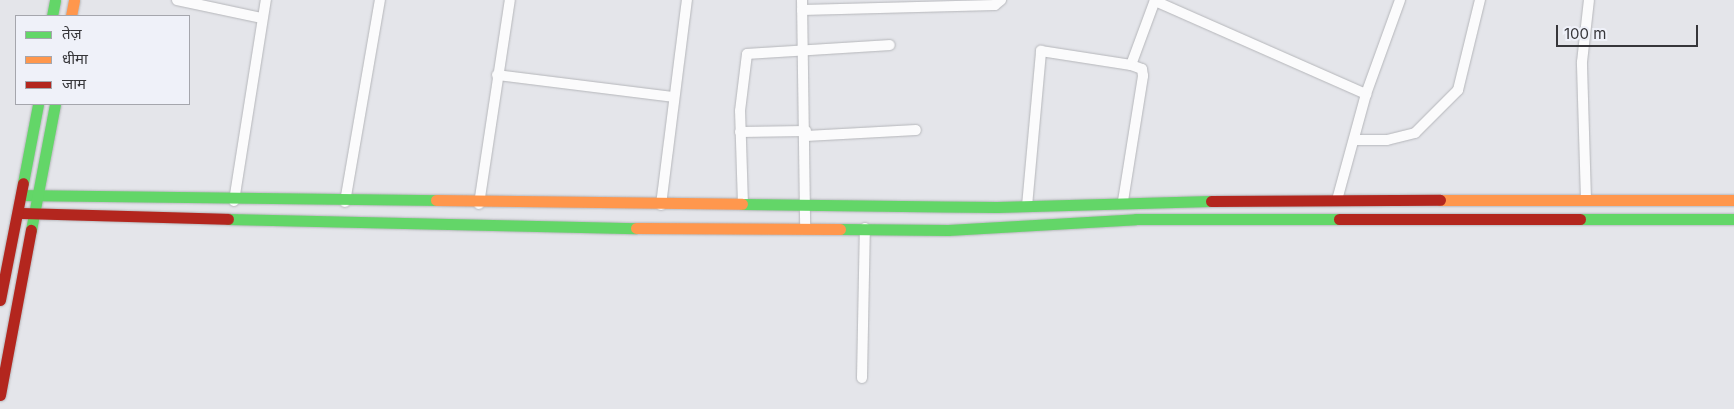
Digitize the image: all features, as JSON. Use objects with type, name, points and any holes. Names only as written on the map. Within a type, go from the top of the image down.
[{"type":"street","points":[[52,15],[55,0]]},
{"type":"street","points":[[71,15],[74,0]]},
{"type":"street","points":[[177,0],[262,18]]},
{"type":"street","points":[[234,201],[266,0]]},
{"type":"street","points":[[345,202],[380,0]]},
{"type":"street","points":[[479,204],[510,0]]},
{"type":"street","points":[[661,205],[687,0]]},
{"type":"street","points":[[805,227],[806,134],[802,5],[996,5],[1001,0]]},
{"type":"street","points":[[1337,200],[1355,140],[1366,94],[1400,0]]},
{"type":"street","points":[[1355,140],[1387,140],[1415,133],[1458,90],[1480,0]]},
{"type":"street","points":[[1586,200],[1582,62],[1589,0]]},
{"type":"street","points":[[1131,65],[1155,1],[1366,94]]},
{"type":"street","points":[[743,205],[740,132],[747,54],[890,45]]},
{"type":"street","points":[[1027,206],[1041,51],[1131,65],[1142,69],[1143,76],[1124,201]]},
{"type":"street","points":[[497,76],[674,97]]},
{"type":"street","points":[[0,300],[22,195],[38,105]]},
{"type":"street","points":[[0,395],[36,217],[55,105]]},
{"type":"street","points":[[740,132],[806,134],[916,130]]},
{"type":"street","points":[[22,195],[38,198],[661,205],[1027,206],[1124,201],[1734,200]]},
{"type":"street","points":[[1136,201],[1136,219]]},
{"type":"street","points":[[18,213],[36,217],[546,227],[805,227],[948,230],[1136,219],[1734,219]]},
{"type":"street","points":[[862,378],[865,228]]},
{"type":"traffic: fast","points":[[52,15],[55,0]]},
{"type":"traffic: fast","points":[[23,183],[38,105]]},
{"type":"traffic: fast","points":[[31,230],[55,105]]},
{"type":"traffic: fast","points":[[22,195],[436,200]]},
{"type":"traffic: fast","points":[[742,204],[997,207],[1211,201]]},
{"type":"traffic: fast","points":[[228,219],[636,228]]},
{"type":"traffic: fast","points":[[840,229],[948,230],[1136,219],[1339,219]]},
{"type":"traffic: fast","points":[[1580,219],[1734,219]]},
{"type":"traffic: slow","points":[[71,15],[74,0]]},
{"type":"traffic: slow","points":[[436,200],[742,204]]},
{"type":"traffic: slow","points":[[1440,200],[1734,200]]},
{"type":"traffic: slow","points":[[636,228],[840,229]]},
{"type":"traffic: jam","points":[[0,300],[23,183]]},
{"type":"traffic: jam","points":[[1211,201],[1440,200]]},
{"type":"traffic: jam","points":[[18,213],[228,219]]},
{"type":"traffic: jam","points":[[1339,219],[1580,219]]},
{"type":"traffic: jam","points":[[0,395],[31,230]]}]
